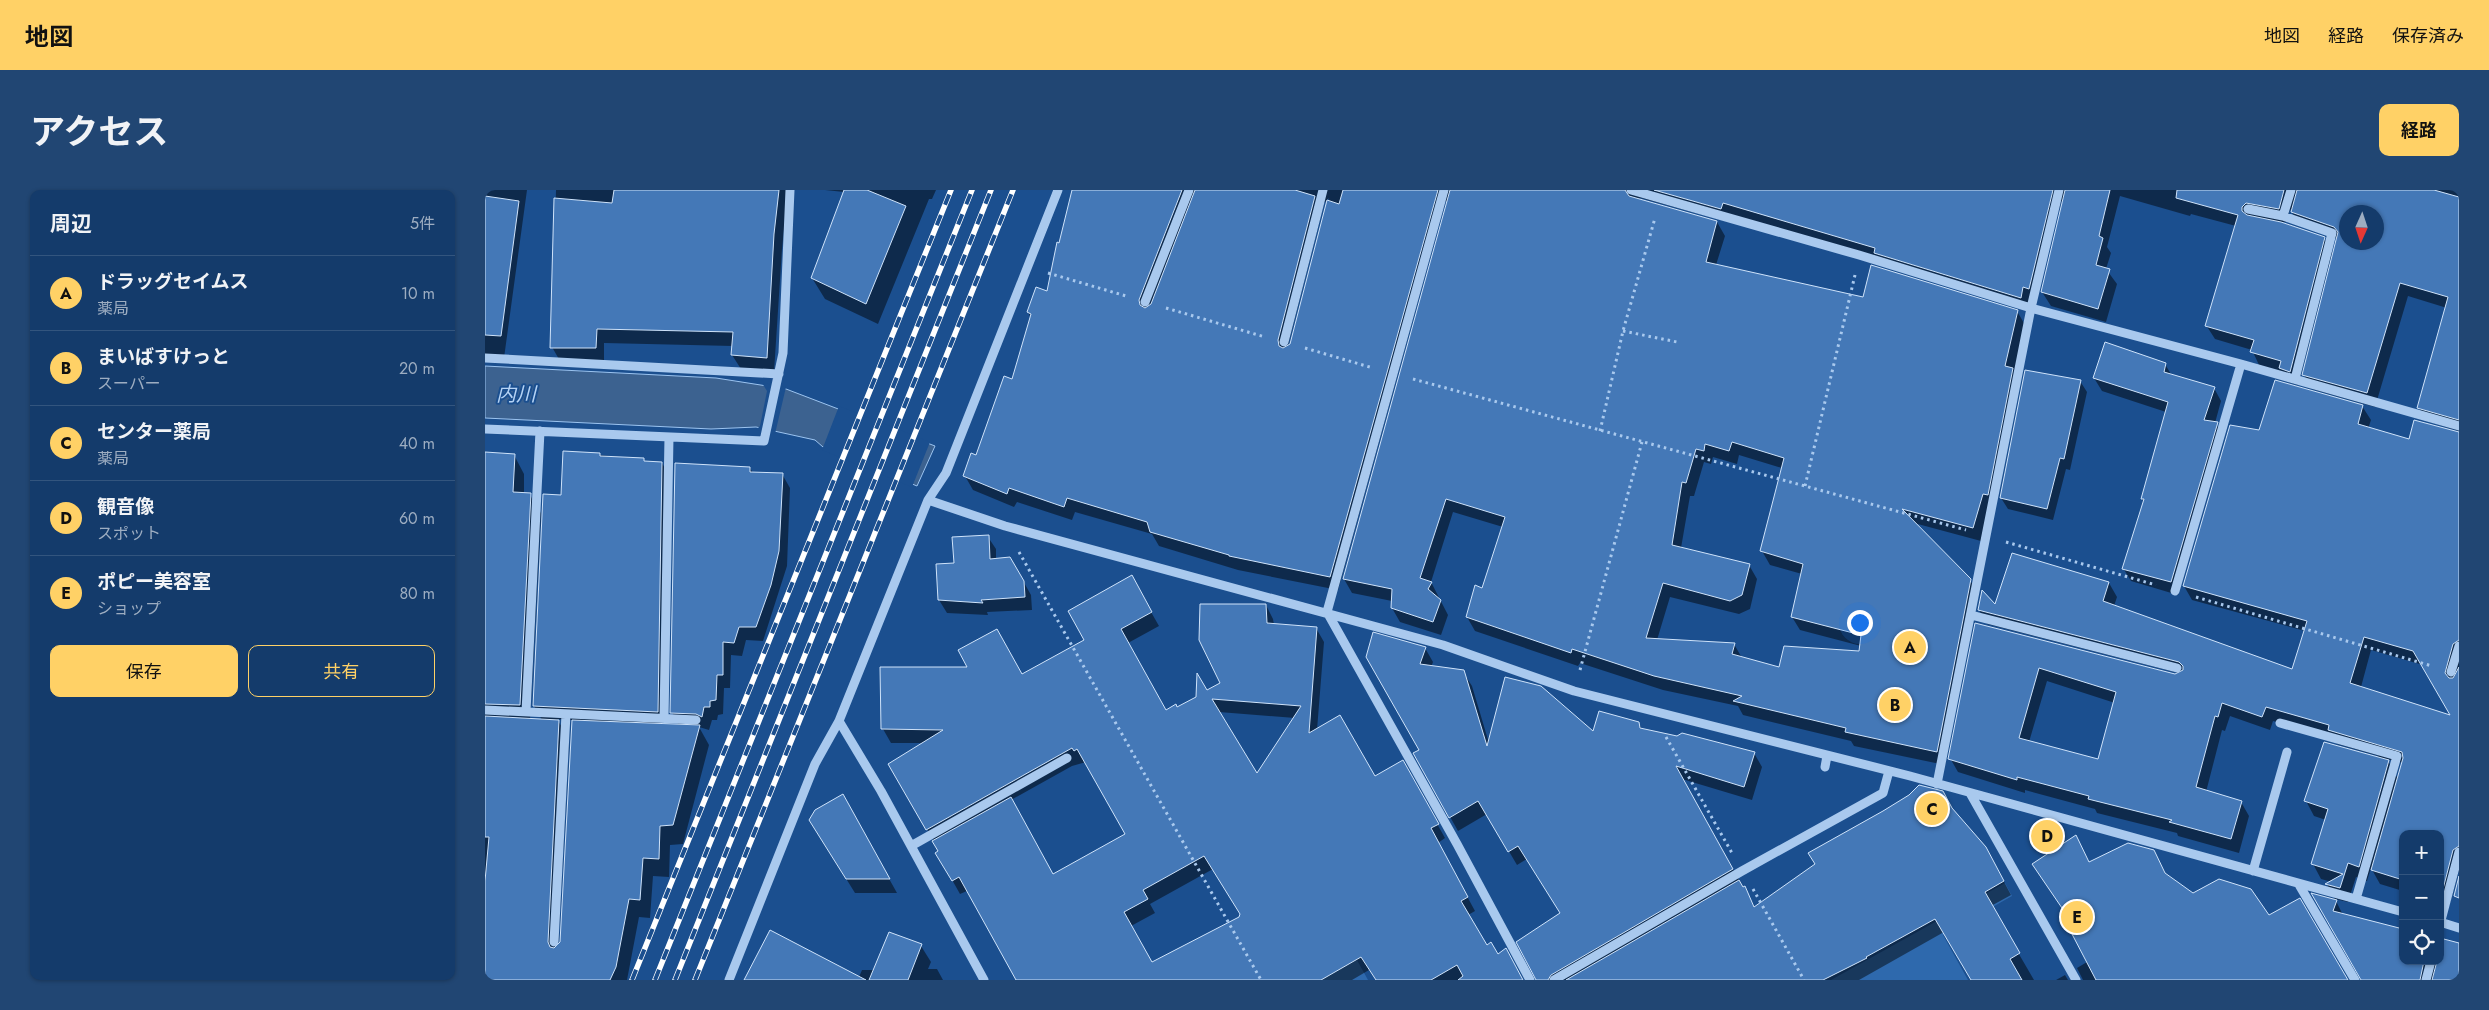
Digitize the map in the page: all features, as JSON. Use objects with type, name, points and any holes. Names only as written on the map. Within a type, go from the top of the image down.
[{"type":"street","points":[[485,429],[765,441],[783,353],[790,190]]},
{"type":"street","points":[[729,980],[815,764],[839,721],[928,500],[946,473],[1058,190]]},
{"type":"street","points":[[1145,302],[1189,190]]},
{"type":"street","points":[[1284,342],[1323,190]]},
{"type":"street","points":[[1444,190],[1327,612],[1457,844],[1530,980]]},
{"type":"street","points":[[1631,190],[1859,255],[2031,308],[2241,364],[2459,426]]},
{"type":"street","points":[[1937,784],[2031,308],[2059,190]]},
{"type":"street","points":[[2283,216],[2291,190]]},
{"type":"street","points":[[2248,209],[2283,216],[2332,233],[2295,379]]},
{"type":"street","points":[[485,358],[779,374]]},
{"type":"street","points":[[2175,591],[2241,364]]},
{"type":"street","points":[[526,712],[540,432]]},
{"type":"street","points":[[664,719],[669,437]]},
{"type":"street","points":[[928,500],[1005,526],[1443,645],[1574,691],[1889,771],[2399,911]]},
{"type":"street","points":[[1971,615],[2177,668]]},
{"type":"street","points":[[2451,672],[2459,646]]},
{"type":"street","points":[[485,710],[696,720]]},
{"type":"street","points":[[554,942],[566,714]]},
{"type":"street","points":[[839,721],[881,791],[984,980]]},
{"type":"street","points":[[2280,723],[2397,756],[2356,899]]},
{"type":"street","points":[[2253,871],[2287,752]]},
{"type":"street","points":[[1825,767],[1827,756]]},
{"type":"street","points":[[911,846],[1067,758]]},
{"type":"street","points":[[1554,980],[1742,871],[1778,846],[1883,793],[1889,771]]},
{"type":"street","points":[[1970,793],[2076,980]]},
{"type":"street","points":[[2441,920],[2459,852]]},
{"type":"street","points":[[2298,883],[2355,980]]},
{"type":"street","points":[[2444,923],[2459,928]]},
{"type":"street","points":[[2426,980],[2430,965]]},
{"type":"path","points":[[1600,431],[1623,331],[1661,198]]},
{"type":"path","points":[[1805,486],[1859,255]]},
{"type":"path","points":[[1028,266],[1393,374],[1986,536],[2451,672]]},
{"type":"path","points":[[1623,331],[1677,342]]},
{"type":"path","points":[[1574,691],[1642,442]]},
{"type":"path","points":[[1005,526],[1261,980]]},
{"type":"path","points":[[1661,714],[1659,725],[1804,980]]},
{"type":"shaded area","points":[[2005,883],[2012,896],[1943,935],[1968,980],[1831,980]]},
{"type":"shaded area","points":[[1357,960],[1368,980],[1307,980],[1340,969]]},
{"type":"water","name":"内川","points":[[485,366],[716,378],[786,389],[935,446],[917,486],[823,447],[815,440],[756,427],[711,429],[485,418]]},
{"type":"pier","points":[[762,383],[786,387],[775,434],[756,430],[760,426],[767,391]]},
{"type":"pier","points":[[839,406],[930,442],[912,487],[822,450]]},
{"type":"building","points":[[614,190],[779,190],[774,234],[767,358],[731,355],[733,332],[597,329],[596,348],[550,348],[554,198],[612,203]]},
{"type":"building","points":[[844,190],[867,190],[906,206],[866,304],[811,278]]},
{"type":"building","points":[[1072,190],[1182,190],[1139,300],[1140,305],[1145,308],[1151,304],[1195,190],[1295,190],[1315,196],[1278,340],[1279,346],[1283,348],[1290,344],[1327,200],[1339,204],[1343,190],[1438,190],[1330,577],[1229,556],[1150,532],[1147,522],[1067,498],[1064,507],[1009,488],[1007,494],[963,476],[971,453],[976,455],[1004,376],[1012,379],[1031,314],[1027,312],[1036,287],[1047,291],[1057,242],[1059,243]]},
{"type":"building","points":[[1450,190],[1625,190],[1629,196],[1717,221],[1706,262],[1863,297],[1871,265],[2018,310],[2005,366],[2013,368],[1988,495],[1983,494],[1973,528],[1902,509],[1971,579],[1937,752],[1845,732],[1846,728],[1733,701],[1742,696],[1654,676],[1572,649],[1571,653],[1466,617],[1475,585],[1482,588],[1505,517],[1446,499],[1420,578],[1432,582],[1428,589],[1441,600],[1433,622],[1391,608],[1392,589],[1343,579]],"holes":[[[1732,442],[1784,458],[1760,551],[1803,564],[1791,617],[1861,635],[1859,651],[1784,646],[1779,667],[1732,654],[1735,643],[1646,638],[1663,583],[1730,601],[1742,595],[1750,564],[1672,545],[1682,482],[1686,483],[1696,449],[1704,451],[1705,444],[1729,451]]]},
{"type":"building","points":[[1654,190],[2053,190],[2029,289],[2023,287],[2021,298],[1874,253],[1875,248],[1723,203],[1721,209]]},
{"type":"building","points":[[2065,190],[2110,190],[2099,236],[2103,238],[2096,265],[2110,269],[2098,309],[2041,292]]},
{"type":"building","points":[[2177,190],[2284,190],[2279,209],[2246,203],[2242,207],[2242,211],[2247,215],[2281,222],[2325,237],[2290,372],[2279,368],[2281,361],[2250,352],[2254,340],[2205,326],[2238,215],[2176,198]]},
{"type":"building","points":[[2297,190],[2434,190],[2459,197],[2459,420],[2417,408],[2448,297],[2400,283],[2367,393],[2302,375],[2338,232],[2334,227],[2291,212]]},
{"type":"building","points":[[485,196],[519,201],[501,336],[485,335]]},
{"type":"building","points":[[2105,342],[2166,363],[2164,372],[2215,387],[2204,420],[2218,422],[2171,582],[2122,569],[2144,499],[2141,499],[2168,402],[2093,378]]},
{"type":"building","points":[[2025,370],[2081,380],[2064,459],[2060,458],[2047,509],[2000,498]]},
{"type":"building","points":[[2275,380],[2363,405],[2358,424],[2409,439],[2414,420],[2459,432],[2459,640],[2453,644],[2445,673],[2449,678],[2453,678],[2459,667],[2459,846],[2453,850],[2444,885],[2444,830],[2399,830],[2399,879],[2371,870],[2403,758],[2402,752],[2328,730],[2329,725],[2266,707],[2262,717],[2222,703],[2218,717],[2215,716],[2196,787],[2242,801],[2231,839],[2169,822],[2172,820],[2088,799],[2089,796],[2017,777],[2017,780],[1948,759],[1975,623],[2175,674],[2183,670],[2183,666],[2179,662],[1978,610],[1982,590],[1995,604],[2012,553],[2109,582],[2103,601],[2292,669],[2307,621],[2183,586],[2230,425],[2259,430]],"holes":[[[2364,637],[2413,651],[2450,715],[2350,683]],[[2039,668],[2116,692],[2098,759],[2019,738]]]},
{"type":"building","points":[[563,451],[600,453],[600,456],[644,458],[644,461],[662,462],[658,712],[533,706],[543,494],[561,495]]},
{"type":"building","points":[[485,452],[515,454],[513,492],[531,493],[520,705],[485,704]]},
{"type":"building","points":[[675,463],[750,467],[750,472],[783,473],[779,551],[771,585],[756,627],[739,627],[734,643],[723,642],[723,675],[717,675],[716,700],[710,701],[710,707],[704,707],[702,717],[696,714],[670,713]]},
{"type":"building","points":[[989,535],[990,559],[1010,557],[1024,581],[1025,597],[981,600],[983,603],[938,600],[936,564],[954,563],[952,537]]},
{"type":"building","points":[[1132,575],[1152,612],[1121,629],[1166,710],[1176,704],[1177,707],[1196,697],[1197,673],[1207,690],[1220,683],[1199,640],[1200,604],[1266,604],[1267,623],[1317,627],[1309,733],[1340,715],[1375,776],[1403,760],[1439,824],[1431,828],[1468,897],[1461,901],[1487,945],[1491,942],[1498,954],[1506,948],[1523,980],[1458,980],[1463,976],[1457,965],[1431,980],[1376,980],[1361,957],[1321,980],[1016,980],[959,877],[952,881],[935,853],[938,851],[932,841],[1011,797],[1053,874],[1125,834],[1077,749],[1074,751],[1072,748],[926,830],[888,764],[943,730],[881,729],[880,667],[967,667],[958,650],[997,629],[1022,674],[1084,640],[1068,611]],"holes":[[[1212,699],[1301,706],[1257,773]],[[1204,856],[1240,914],[1239,917],[1152,962],[1124,912],[1148,899],[1143,890]]]},
{"type":"building","points":[[1373,632],[1426,647],[1420,664],[1464,670],[1487,746],[1505,677],[1541,686],[1593,731],[1599,711],[1639,722],[1640,728],[1677,736],[1682,733],[1755,752],[1744,787],[1676,766],[1733,869],[1551,975],[1548,980],[1536,980],[1516,942],[1560,913],[1518,846],[1508,852],[1478,801],[1449,818],[1413,753],[1419,750],[1366,657]]},
{"type":"building","points":[[485,716],[559,720],[548,942],[550,947],[554,948],[560,942],[572,720],[700,725],[673,825],[660,826],[659,859],[643,858],[640,900],[629,899],[616,967],[610,980],[485,980],[485,881],[489,837],[485,837]]},
{"type":"building","points":[[2324,742],[2389,760],[2359,867],[2348,863],[2340,888],[2325,884],[2343,874],[2311,864],[2328,809],[2304,801]]},
{"type":"building","points":[[1919,785],[1943,791],[1952,808],[1986,847],[2004,881],[1985,892],[2020,953],[2010,959],[2022,980],[1971,980],[1935,919],[1867,958],[1823,980],[1566,980],[1739,880],[1743,887],[1745,886],[1754,907],[1815,864],[1808,853],[1883,811],[1909,795]]},
{"type":"building","points":[[843,794],[890,879],[846,879],[809,820],[815,810]]},
{"type":"building","points":[[2076,835],[2089,862],[2128,843],[2154,850],[2165,873],[2193,893],[2219,879],[2251,889],[2269,915],[2300,898],[2348,980],[2096,980],[2061,913],[2064,911],[2032,864]]},
{"type":"building","points":[[2459,876],[2459,898],[2454,896]]},
{"type":"building","points":[[2311,893],[2337,900],[2333,911],[2399,928],[2399,965],[2423,965],[2420,980],[2361,980]]},
{"type":"building","points":[[770,930],[866,980],[744,980]]},
{"type":"building","points":[[889,932],[922,944],[908,980],[869,980]]},
{"type":"building","points":[[2444,939],[2459,943],[2459,980],[2432,980],[2436,965],[2444,965]]},
{"type":"railway","points":[[632,980],[951,190]]},
{"type":"railway","points":[[655,980],[972,190]]},
{"type":"railway","points":[[675,980],[991,190]]},
{"type":"railway","points":[[695,980],[1013,190]]},
{"type":"place","name":"ドラッグセイムス","points":[[1910,647]]},
{"type":"place","name":"まいばすけっと","points":[[1895,705]]},
{"type":"place","name":"センター薬局","points":[[1932,809]]},
{"type":"place","name":"観音像","points":[[2047,836]]},
{"type":"place","name":"ポピー美容室","points":[[2077,917]]}]
